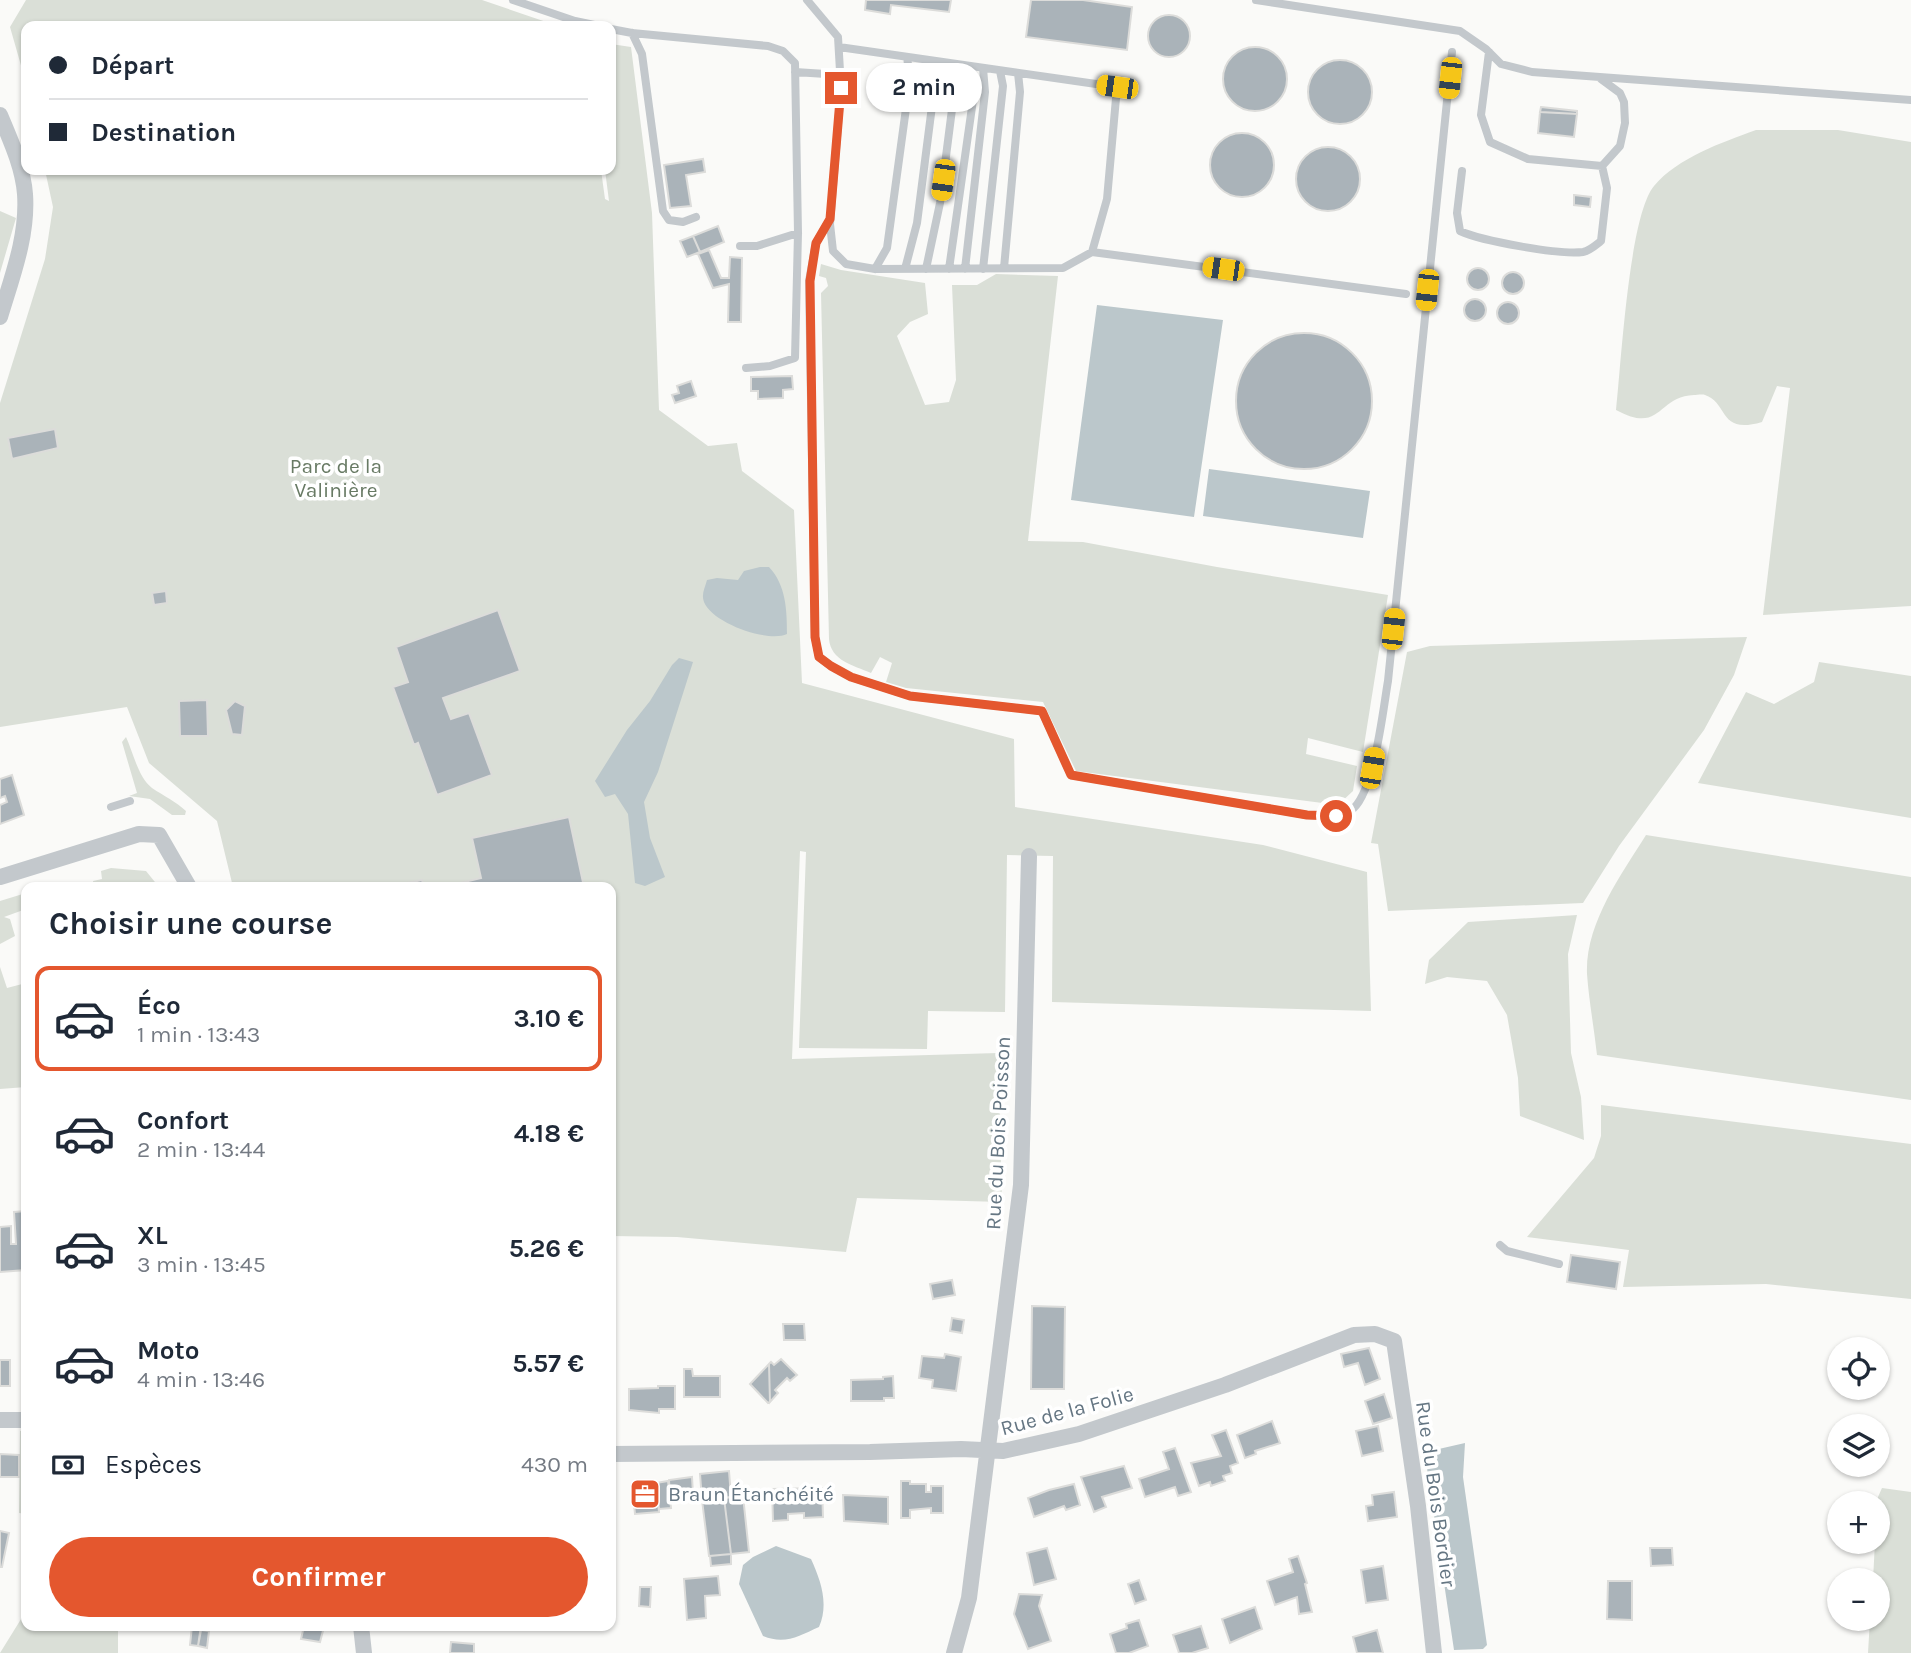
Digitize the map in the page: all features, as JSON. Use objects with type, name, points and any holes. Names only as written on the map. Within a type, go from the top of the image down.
[{"type":"street","points":[[0,115],[21,174]]},
{"type":"street","points":[[0,317],[22,237],[25,209],[21,175]]},
{"type":"street","points":[[0,877],[139,834],[159,835],[186,882]]},
{"type":"street","name":"Rue du Bois Poisson","points":[[954,1653],[969,1598],[1021,1185],[1029,856]]},
{"type":"street","name":"Rue de la Folie","points":[[616,1454],[961,1449],[1003,1451],[1079,1434],[1225,1385],[1354,1335],[1375,1334],[1394,1341]]},
{"type":"street","name":"Rue du Bois Bordier","points":[[1394,1341],[1421,1532],[1434,1653]]},
{"type":"street","points":[[0,1420],[21,1420]]},
{"type":"street","points":[[362,1631],[364,1653]]},
{"type":"lane","points":[[513,0],[572,21]]},
{"type":"lane","points":[[807,0],[838,37],[841,75],[830,219],[833,251],[846,264],[875,269],[1063,268],[1092,252],[1406,294]]},
{"type":"lane","points":[[1256,0],[1460,31],[1501,64],[1532,72],[1911,100]]},
{"type":"lane","points":[[616,30],[768,46],[783,51],[795,63],[798,233],[795,358],[770,366],[746,368]]},
{"type":"lane","points":[[632,33],[642,54],[663,211],[669,220],[683,222],[696,217]]},
{"type":"lane","points":[[839,47],[1117,87],[1107,199],[1092,252]]},
{"type":"lane","points":[[830,219],[816,243],[810,281],[815,637],[819,657],[851,677],[910,696],[1042,711],[1071,775],[1307,815],[1336,816],[1351,811],[1361,801],[1372,768],[1388,681],[1452,52]]},
{"type":"lane","points":[[1489,52],[1481,115],[1490,142],[1528,159],[1602,166]]},
{"type":"lane","points":[[875,269],[887,248],[910,79],[907,57]]},
{"type":"lane","points":[[905,269],[917,223],[926,156],[936,75],[932,61]]},
{"type":"lane","points":[[926,269],[940,203],[955,86],[948,63]]},
{"type":"lane","points":[[949,269],[974,93],[968,66]]},
{"type":"lane","points":[[965,269],[985,92],[984,68]]},
{"type":"lane","points":[[984,269],[1003,86],[1000,71]]},
{"type":"lane","points":[[795,72],[841,75]]},
{"type":"lane","points":[[1004,268],[1020,92],[1018,73]]},
{"type":"lane","points":[[1601,79],[1620,93],[1624,102],[1625,123],[1620,146],[1602,166]]},
{"type":"lane","points":[[1462,171],[1457,213],[1460,231],[1478,239],[1586,252],[1601,241],[1607,188],[1602,166]]},
{"type":"lane","points":[[740,246],[757,246],[798,233]]},
{"type":"lane","points":[[111,807],[130,801]]},
{"type":"lane","points":[[1500,1245],[1507,1251],[1559,1264]]},
{"type":"green space","points":[[26,0],[482,0],[543,21],[21,21],[21,66],[10,27]]},
{"type":"green space","name":"Parc de la Valinière","points":[[616,45],[631,47],[652,213],[659,410],[708,446],[737,443],[742,471],[794,510],[802,683],[1014,739],[1015,807],[1263,845],[1367,872],[1371,1011],[1052,1002],[1053,856],[1007,855],[1005,1012],[928,1011],[927,1049],[799,1048],[806,852],[800,851],[792,1059],[998,1053],[1002,1202],[857,1198],[846,1252],[677,1237],[616,1236],[616,882],[232,882],[217,821],[149,763],[127,707],[0,727],[0,403],[45,259],[53,207],[46,175],[602,175],[605,199],[609,201],[606,175],[616,175]]},
{"type":"green space","points":[[1756,130],[1838,130],[1911,142],[1911,606],[1763,615],[1790,388],[1777,386],[1762,422],[1748,425],[1731,421],[1713,399],[1704,395],[1682,397],[1651,417],[1631,417],[1616,410],[1632,258],[1645,202],[1654,186],[1675,167],[1701,152]]},
{"type":"green space","points":[[0,211],[16,218],[0,273]]},
{"type":"green space","points":[[821,264],[841,270],[925,283],[928,314],[910,322],[897,336],[925,405],[949,402],[956,380],[952,285],[977,285],[996,274],[1058,276],[1028,541],[1083,542],[1388,595],[1363,752],[1308,738],[1306,754],[1357,766],[1353,791],[1338,805],[1076,771],[1043,702],[906,688],[886,682],[892,663],[880,657],[871,673],[838,657],[829,639],[821,293],[828,286],[826,278],[819,276]]},
{"type":"green space","points":[[1747,637],[1734,675],[1704,730],[1619,846],[1583,903],[1388,911],[1378,844],[1371,843],[1407,652],[1430,646]]},
{"type":"green space","points":[[1819,662],[1911,676],[1911,818],[1698,783],[1746,692],[1774,704],[1814,682]]},
{"type":"green space","points":[[126,737],[139,771],[147,783],[182,807],[186,811],[185,815],[172,815],[150,799],[129,796],[137,793],[122,742]]},
{"type":"green space","points":[[1646,835],[1911,877],[1911,1100],[1597,1055],[1587,974],[1592,937],[1606,901]]},
{"type":"green space","points":[[111,868],[146,871],[155,882],[93,882],[102,879],[101,871]]},
{"type":"green space","points":[[21,895],[21,911],[4,917],[10,919],[15,936],[0,944],[0,901]]},
{"type":"green space","points":[[1577,915],[1568,954],[1571,1053],[1581,1097],[1584,1140],[1520,1116],[1518,1078],[1507,1015],[1487,981],[1447,977],[1425,984],[1429,960],[1468,922]]},
{"type":"green space","points":[[0,967],[7,988],[21,984],[21,1087],[0,1089]]},
{"type":"green space","points":[[1601,1105],[1911,1144],[1911,1299],[1766,1284],[1623,1287],[1629,1250],[1527,1237],[1594,1158],[1601,1136]]},
{"type":"green space","points":[[21,1431],[21,1513],[19,1513]]},
{"type":"green space","points":[[1882,1488],[1911,1492],[1911,1653],[1868,1653],[1869,1631],[1890,1631],[1890,1568],[1874,1568],[1874,1554],[1890,1554],[1890,1491],[1881,1491]]},
{"type":"green space","points":[[21,1619],[21,1631],[118,1631],[118,1653],[0,1653]]},
{"type":"shaded area","points":[[1097,305],[1223,320],[1194,517],[1071,500]]},
{"type":"shaded area","points":[[1209,469],[1370,491],[1363,538],[1203,516]]},
{"type":"shaded area","points":[[769,567],[779,582],[786,607],[787,634],[767,636],[741,629],[718,617],[704,602],[707,580],[738,580],[744,571]]},
{"type":"shaded area","points":[[679,658],[693,662],[658,772],[644,802],[650,838],[665,877],[645,886],[635,883],[628,814],[615,794],[605,797],[595,781],[627,730]]},
{"type":"shaded area","points":[[1465,1443],[1463,1477],[1487,1645],[1483,1649],[1454,1650],[1426,1462],[1430,1451]]},
{"type":"shaded area","points":[[776,1546],[811,1559],[821,1584],[824,1601],[819,1627],[798,1636],[778,1640],[763,1636],[739,1584],[743,1565]]},
{"type":"building","points":[[866,0],[951,0],[949,12],[891,5],[890,14],[865,10]]},
{"type":"building","points":[[1031,0],[1083,0],[1132,7],[1127,50],[1026,37]]},
{"type":"building","points":[[1169,15],[1184,21],[1190,36],[1184,51],[1169,57],[1154,51],[1148,36],[1154,21]]},
{"type":"building","points":[[1255,47],[1267,49],[1278,56],[1285,67],[1285,91],[1278,102],[1267,109],[1255,111],[1243,109],[1232,102],[1225,91],[1223,79],[1225,67],[1232,56],[1243,49]]},
{"type":"building","points":[[1340,60],[1352,62],[1363,69],[1370,80],[1370,104],[1363,115],[1352,122],[1340,124],[1328,122],[1317,115],[1310,104],[1308,92],[1310,80],[1317,69],[1328,62]]},
{"type":"building","points":[[1541,107],[1577,111],[1577,114],[1540,112]]},
{"type":"building","points":[[1540,112],[1577,114],[1574,137],[1538,133]]},
{"type":"building","points":[[1242,133],[1254,135],[1265,142],[1272,153],[1272,177],[1265,188],[1254,195],[1242,197],[1230,195],[1219,188],[1212,177],[1210,165],[1212,153],[1219,142],[1230,135]]},
{"type":"building","points":[[1328,147],[1340,149],[1351,156],[1358,167],[1358,191],[1351,202],[1340,209],[1328,211],[1316,209],[1305,202],[1298,191],[1296,179],[1298,167],[1305,156],[1316,149]]},
{"type":"building","points":[[703,159],[705,172],[686,175],[691,206],[670,208],[664,165]]},
{"type":"building","points":[[1574,195],[1591,197],[1590,207],[1574,205]]},
{"type":"building","points":[[718,226],[724,242],[700,252],[693,236]]},
{"type":"building","points":[[693,236],[700,252],[687,257],[680,241]]},
{"type":"building","points":[[709,250],[721,278],[729,278],[730,257],[742,258],[741,322],[728,322],[729,284],[713,288],[698,254]]},
{"type":"building","points":[[1478,268],[1486,271],[1489,279],[1486,287],[1478,290],[1470,287],[1467,279],[1470,271]]},
{"type":"building","points":[[1513,272],[1521,275],[1524,283],[1521,291],[1513,294],[1505,291],[1502,283],[1505,275]]},
{"type":"building","points":[[1475,299],[1485,306],[1486,310],[1479,320],[1475,321],[1465,314],[1464,310],[1471,300]]},
{"type":"building","points":[[1508,302],[1516,305],[1519,313],[1516,321],[1508,324],[1500,321],[1497,313],[1500,305]]},
{"type":"building","points":[[1304,333],[1330,338],[1352,353],[1367,375],[1372,401],[1367,427],[1352,449],[1330,464],[1304,469],[1278,464],[1256,449],[1241,427],[1236,401],[1241,375],[1256,353],[1278,338]]},
{"type":"building","points":[[792,376],[793,389],[783,390],[783,398],[758,399],[758,391],[751,391],[751,377]]},
{"type":"building","points":[[691,381],[696,396],[675,403],[672,395],[679,393],[677,386]]},
{"type":"building","points":[[55,429],[58,448],[12,459],[8,438]]},
{"type":"building","points":[[166,591],[167,603],[154,605],[152,593]]},
{"type":"building","points":[[498,610],[520,671],[443,698],[451,719],[469,713],[492,775],[437,795],[418,743],[414,745],[393,687],[408,682],[396,647]]},
{"type":"building","points":[[207,700],[208,736],[180,736],[179,701]]},
{"type":"building","points":[[235,701],[245,706],[242,735],[232,734],[226,710]]},
{"type":"building","points":[[12,775],[24,815],[0,824],[0,805],[7,802],[5,796],[0,798],[0,779]]},
{"type":"building","points":[[569,817],[583,882],[464,882],[481,878],[472,838]]},
{"type":"building","points":[[21,1211],[21,1270],[0,1272],[0,1227],[11,1226],[11,1244],[16,1244],[14,1212]]},
{"type":"building","points":[[1571,1255],[1620,1262],[1616,1289],[1567,1282]]},
{"type":"building","points":[[952,1280],[955,1295],[933,1299],[930,1284]]},
{"type":"building","points":[[1032,1306],[1065,1307],[1064,1389],[1031,1389]]},
{"type":"building","points":[[952,1318],[964,1320],[962,1333],[950,1331]]},
{"type":"building","points":[[783,1324],[804,1324],[805,1340],[784,1340]]},
{"type":"building","points":[[1369,1348],[1380,1379],[1365,1385],[1358,1363],[1344,1367],[1341,1354]]},
{"type":"building","points":[[945,1354],[961,1357],[956,1391],[932,1388],[933,1380],[919,1378],[922,1356],[944,1358]]},
{"type":"building","points":[[781,1359],[797,1375],[790,1381],[787,1378],[775,1390],[778,1393],[770,1402],[769,1364],[771,1362],[774,1365]]},
{"type":"building","points":[[0,1360],[10,1360],[10,1386],[0,1386]]},
{"type":"building","points":[[769,1364],[770,1402],[768,1403],[750,1384]]},
{"type":"building","points":[[684,1369],[692,1369],[693,1376],[720,1376],[720,1397],[684,1397]]},
{"type":"building","points":[[893,1376],[894,1398],[884,1398],[884,1401],[851,1401],[851,1380]]},
{"type":"building","points":[[675,1386],[675,1409],[659,1409],[659,1413],[629,1410],[629,1389]]},
{"type":"building","points":[[1384,1394],[1392,1418],[1373,1424],[1365,1401]]},
{"type":"building","points":[[1272,1421],[1280,1443],[1255,1451],[1256,1454],[1245,1458],[1237,1435]]},
{"type":"building","points":[[1378,1426],[1383,1451],[1362,1456],[1356,1431]]},
{"type":"building","points":[[1226,1430],[1238,1463],[1230,1466],[1232,1473],[1223,1476],[1225,1481],[1211,1486],[1210,1482],[1199,1486],[1191,1463],[1221,1456],[1212,1435]]},
{"type":"building","points":[[1175,1448],[1191,1492],[1178,1496],[1175,1487],[1145,1497],[1139,1479],[1169,1469],[1163,1452]]},
{"type":"building","points":[[0,1454],[19,1455],[19,1477],[0,1477]]},
{"type":"building","points":[[1124,1466],[1132,1488],[1102,1497],[1106,1507],[1094,1512],[1081,1477]]},
{"type":"building","points":[[729,1471],[731,1497],[702,1500],[700,1474]]},
{"type":"building","points":[[692,1477],[693,1494],[670,1497],[669,1480]]},
{"type":"building","points":[[668,1481],[671,1508],[659,1509],[656,1483]]},
{"type":"building","points":[[901,1481],[926,1484],[926,1492],[931,1492],[931,1486],[943,1486],[943,1513],[931,1513],[931,1508],[910,1510],[910,1518],[901,1518]]},
{"type":"building","points":[[656,1483],[659,1512],[635,1514],[632,1485]]},
{"type":"building","points":[[1074,1484],[1080,1505],[1066,1510],[1064,1506],[1034,1517],[1028,1498]]},
{"type":"building","points":[[822,1488],[823,1517],[804,1518],[804,1513],[788,1514],[788,1520],[773,1521],[772,1489]]},
{"type":"building","points":[[1394,1492],[1397,1517],[1368,1521],[1366,1506],[1373,1505],[1372,1495]]},
{"type":"building","points":[[843,1495],[888,1497],[888,1524],[844,1521]]},
{"type":"building","points":[[743,1496],[749,1552],[731,1554],[724,1498]]},
{"type":"building","points":[[724,1498],[731,1554],[709,1556],[702,1500]]},
{"type":"building","points":[[0,1531],[9,1533],[2,1567],[0,1567]]},
{"type":"building","points":[[1047,1548],[1056,1579],[1034,1585],[1027,1553]]},
{"type":"building","points":[[1650,1548],[1672,1548],[1673,1565],[1651,1566]]},
{"type":"building","points":[[731,1554],[731,1564],[711,1566],[710,1556]]},
{"type":"building","points":[[1298,1556],[1307,1583],[1305,1584],[1312,1612],[1299,1614],[1297,1597],[1275,1605],[1267,1581],[1293,1572],[1289,1559]]},
{"type":"building","points":[[1383,1566],[1388,1600],[1366,1603],[1361,1570]]},
{"type":"building","points":[[718,1576],[720,1595],[705,1596],[706,1618],[687,1620],[684,1579]]},
{"type":"building","points":[[1139,1580],[1146,1600],[1135,1604],[1128,1584]]},
{"type":"building","points":[[1608,1581],[1632,1581],[1632,1620],[1607,1619]]},
{"type":"building","points":[[640,1587],[651,1587],[650,1607],[639,1606]]},
{"type":"building","points":[[1019,1594],[1042,1595],[1039,1606],[1051,1641],[1028,1649],[1014,1614]]},
{"type":"building","points":[[1255,1607],[1262,1629],[1230,1643],[1222,1619]]},
{"type":"building","points":[[1139,1620],[1148,1646],[1129,1653],[1116,1653],[1110,1634]]},
{"type":"building","points":[[1201,1626],[1208,1648],[1192,1653],[1179,1653],[1173,1635]]},
{"type":"building","points":[[1377,1630],[1383,1653],[1357,1653],[1353,1637]]},
{"type":"building","points":[[191,1631],[200,1631],[198,1646],[190,1645]]},
{"type":"building","points":[[201,1631],[209,1631],[207,1648],[198,1646]]},
{"type":"building","points":[[303,1631],[323,1631],[320,1642],[301,1639]]},
{"type":"building","points":[[451,1642],[474,1644],[474,1653],[450,1653]]},
{"type":"place","name":"Braun Étanchéité","points":[[645,1494]]},
{"type":"route","points":[[841,88],[830,219],[816,243],[810,281],[815,637],[819,657],[851,677],[910,696],[1042,711],[1071,775],[1307,815],[1336,816]]}]
